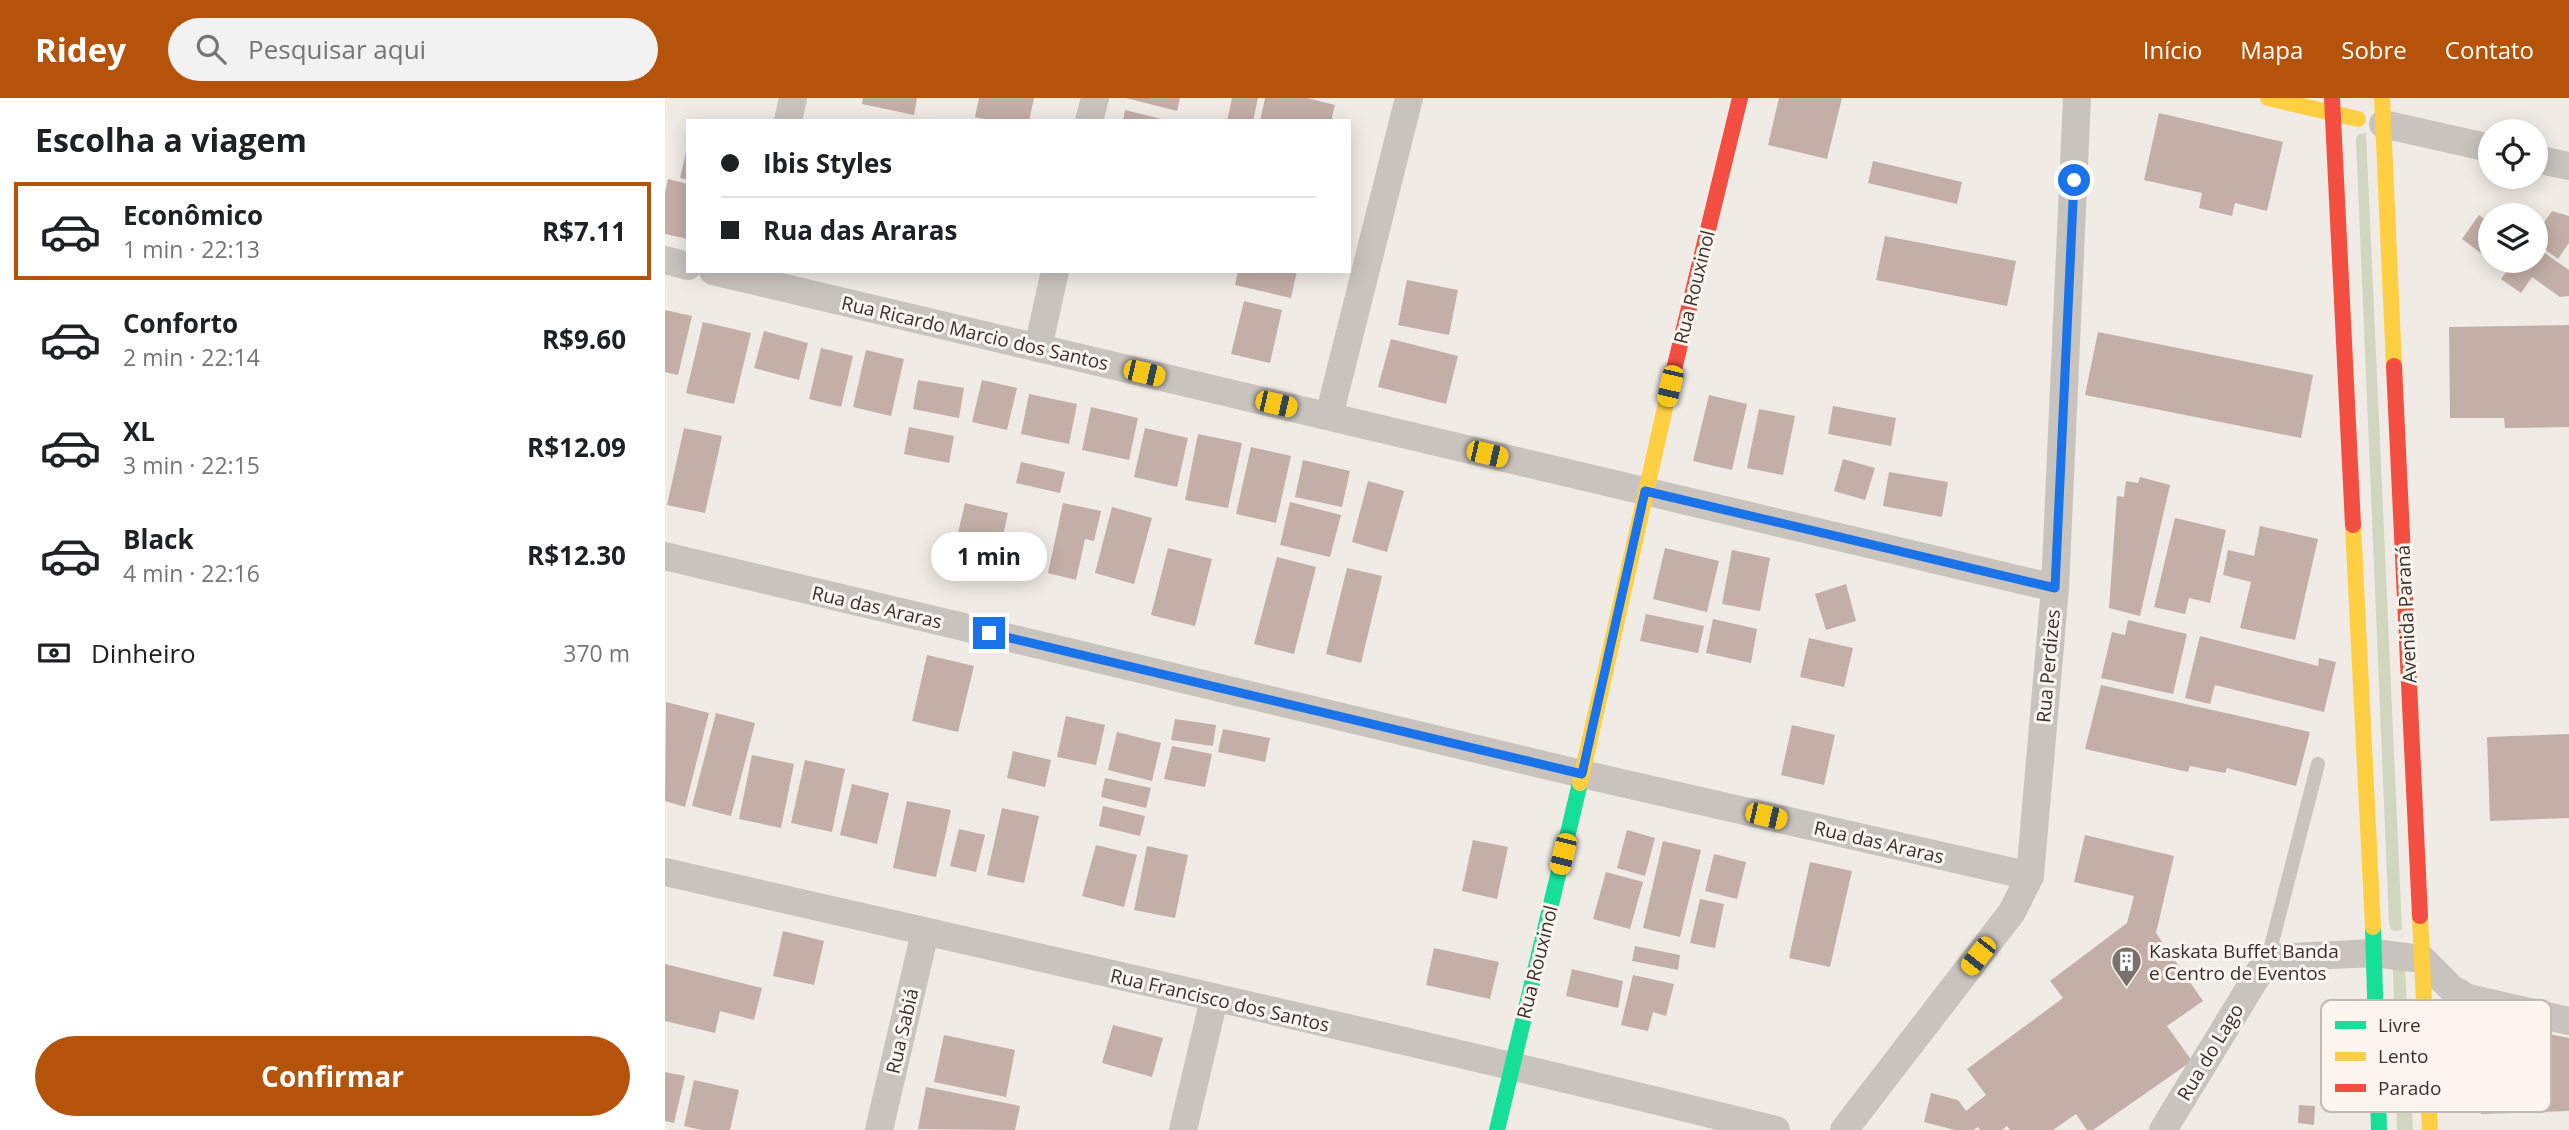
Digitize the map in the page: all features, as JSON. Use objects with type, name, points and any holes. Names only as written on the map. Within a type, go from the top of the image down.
[{"type":"main road","name":"Rua Rouxinol","points":[[1497,1130],[1739,98]]},
{"type":"main road","points":[[2268,98],[2382,111]]},
{"type":"main road","points":[[2333,106],[2375,1000]]},
{"type":"main road","name":"Avenida Paraná","points":[[2382,111],[2424,1000]]},
{"type":"main road","points":[[2378,1112],[2379,1130]]},
{"type":"main road","name":"Avenida Paraná","points":[[2429,1112],[2430,1130]]},
{"type":"street","points":[[788,119],[793,98]]},
{"type":"street","points":[[1090,119],[1095,98]]},
{"type":"street","points":[[1329,416],[1409,98]]},
{"type":"street","name":"Rua Perdizes","points":[[1844,1130],[2012,912],[2030,876],[2055,588],[2077,98]]},
{"type":"street","points":[[2382,111],[2478,144]]},
{"type":"street","points":[[2548,162],[2569,166]]},
{"type":"street","points":[[665,260],[686,265]]},
{"type":"street","name":"Rua Ricardo Marcio dos Santos","points":[[729,273],[752,276],[1038,348],[2055,588]]},
{"type":"street","points":[[1038,348],[1055,273]]},
{"type":"street","name":"Rua das Araras","points":[[665,556],[1582,774],[2030,876]]},
{"type":"street","name":"Rua Francisco dos Santos","points":[[665,872],[1512,1065],[1776,1130]]},
{"type":"street","name":"Rua Sabiá","points":[[879,1130],[925,932]]},
{"type":"street","points":[[2268,958],[2374,953],[2422,959],[2451,988],[2477,1000]]},
{"type":"street","name":"Rua do Lago","points":[[2163,1130],[2268,958]]},
{"type":"street","points":[[1183,1130],[1214,999]]},
{"type":"street","points":[[2551,1017],[2569,1021]]},
{"type":"lane","points":[[2268,958],[2318,764]]},
{"type":"green space","points":[[2366,133],[2402,930],[2394,931],[2389,923],[2356,138],[2359,134]]},
{"type":"green space","points":[[2405,967],[2407,1000],[2394,1000],[2393,968]]},
{"type":"green space","points":[[2397,1112],[2412,1112],[2413,1130],[2397,1130]]},
{"type":"building","points":[[863,98],[917,98],[914,115],[862,104]]},
{"type":"building","points":[[979,98],[1034,98],[1029,119],[975,117]]},
{"type":"building","points":[[1126,98],[1180,98],[1177,111]]},
{"type":"building","points":[[1232,98],[1258,98],[1253,119],[1227,119]]},
{"type":"building","points":[[1265,98],[1307,98],[1335,105],[1332,119],[1260,119]]},
{"type":"building","points":[[1779,98],[1842,98],[1827,159],[1768,145]]},
{"type":"building","points":[[1125,110],[1161,119],[1123,119]]},
{"type":"building","points":[[2159,113],[2283,142],[2267,211],[2235,203],[2232,216],[2199,208],[2202,193],[2144,180]]},
{"type":"building","points":[[686,152],[686,180],[680,178]]},
{"type":"building","points":[[1873,161],[1962,182],[1957,204],[1868,183]]},
{"type":"building","points":[[668,179],[686,184],[686,239],[665,234],[665,193]]},
{"type":"building","points":[[2552,211],[2569,216],[2569,243],[2558,259],[2548,252],[2548,217]]},
{"type":"building","points":[[2478,216],[2478,251],[2462,239]]},
{"type":"building","points":[[1885,236],[2016,261],[2007,306],[1876,280]]},
{"type":"building","points":[[2548,255],[2569,270],[2569,296],[2560,297],[2532,277],[2521,293],[2501,279],[2506,273],[2548,273]]},
{"type":"building","points":[[1238,273],[1297,273],[1291,298],[1235,285]]},
{"type":"building","points":[[1407,280],[1458,290],[1449,335],[1398,325]]},
{"type":"building","points":[[1244,301],[1282,310],[1270,363],[1231,354]]},
{"type":"building","points":[[665,310],[692,316],[678,375],[665,372]]},
{"type":"building","points":[[703,322],[751,333],[734,404],[686,393]]},
{"type":"building","points":[[2569,325],[2569,427],[2505,428],[2504,418],[2450,418],[2449,327]]},
{"type":"building","points":[[764,331],[808,343],[799,380],[754,368]]},
{"type":"building","points":[[2098,332],[2313,375],[2301,438],[2085,395]]},
{"type":"building","points":[[1391,339],[1458,356],[1446,404],[1378,387]]},
{"type":"building","points":[[821,348],[853,356],[841,407],[809,399]]},
{"type":"building","points":[[866,350],[904,359],[891,416],[853,407]]},
{"type":"building","points":[[918,380],[964,388],[959,418],[913,409]]},
{"type":"building","points":[[982,380],[1017,388],[1007,430],[972,422]]},
{"type":"building","points":[[1029,394],[1077,404],[1069,444],[1021,434]]},
{"type":"building","points":[[1709,395],[1747,404],[1732,470],[1693,461]]},
{"type":"building","points":[[1833,406],[1896,418],[1891,446],[1828,434]]},
{"type":"building","points":[[1091,407],[1138,418],[1129,460],[1082,450]]},
{"type":"building","points":[[1759,409],[1795,416],[1783,475],[1747,468]]},
{"type":"building","points":[[909,427],[954,436],[949,463],[904,454]]},
{"type":"building","points":[[684,428],[722,436],[705,513],[667,505]]},
{"type":"building","points":[[1145,428],[1188,438],[1177,487],[1134,477]]},
{"type":"building","points":[[1198,434],[1242,443],[1228,508],[1185,500]]},
{"type":"building","points":[[1251,447],[1291,456],[1276,523],[1236,514]]},
{"type":"building","points":[[1843,459],[1875,468],[1865,500],[1834,491]]},
{"type":"building","points":[[1303,460],[1350,471],[1342,507],[1295,497]]},
{"type":"building","points":[[1021,462],[1065,472],[1060,493],[1016,483]]},
{"type":"building","points":[[1889,472],[1948,482],[1942,517],[1883,506]]},
{"type":"building","points":[[2140,477],[2170,485],[2140,616],[2109,608],[2117,496],[2124,497],[2126,481],[2138,483]]},
{"type":"building","points":[[1368,481],[1404,491],[1387,552],[1352,542]]},
{"type":"building","points":[[1290,502],[1341,515],[1330,557],[1280,545]]},
{"type":"building","points":[[965,503],[1008,513],[993,581],[949,571]]},
{"type":"building","points":[[1063,503],[1101,511],[1094,541],[1085,539],[1076,580],[1048,573]]},
{"type":"building","points":[[1112,507],[1152,518],[1134,584],[1095,573]]},
{"type":"building","points":[[2175,518],[2226,530],[2210,603],[2189,598],[2185,614],[2154,607]]},
{"type":"building","points":[[2260,526],[2318,539],[2295,640],[2240,628],[2251,582],[2223,575],[2228,550],[2254,556]]},
{"type":"building","points":[[1168,548],[1212,559],[1195,626],[1151,615]]},
{"type":"building","points":[[1665,548],[1719,561],[1707,612],[1653,599]]},
{"type":"building","points":[[1732,550],[1770,558],[1760,611],[1722,604]]},
{"type":"building","points":[[1277,557],[1316,567],[1294,654],[1254,644]]},
{"type":"building","points":[[1347,568],[1382,576],[1361,663],[1326,654]]},
{"type":"building","points":[[1846,584],[1856,621],[1826,630],[1815,594]]},
{"type":"building","points":[[1646,614],[1704,626],[1698,653],[1640,641]]},
{"type":"building","points":[[1713,619],[1757,629],[1751,663],[1706,653]]},
{"type":"building","points":[[2128,620],[2187,634],[2173,694],[2101,678],[2112,632],[2125,635]]},
{"type":"building","points":[[2200,636],[2318,666],[2319,658],[2336,662],[2324,712],[2215,685],[2210,704],[2185,698]]},
{"type":"building","points":[[1809,638],[1853,648],[1844,687],[1800,677]]},
{"type":"building","points":[[927,655],[974,666],[958,732],[912,721]]},
{"type":"building","points":[[2101,685],[2310,732],[2296,786],[2227,768],[2225,773],[2190,766],[2188,772],[2085,749]]},
{"type":"building","points":[[666,702],[709,713],[685,807],[665,801]]},
{"type":"building","points":[[716,713],[755,723],[731,816],[692,806]]},
{"type":"building","points":[[1066,716],[1105,725],[1096,765],[1057,757]]},
{"type":"building","points":[[1175,719],[1216,725],[1213,746],[1171,740]]},
{"type":"building","points":[[1792,725],[1835,735],[1824,785],[1781,775]]},
{"type":"building","points":[[1223,729],[1270,738],[1265,762],[1218,752]]},
{"type":"building","points":[[1117,732],[1161,743],[1152,781],[1108,770]]},
{"type":"building","points":[[2569,734],[2569,818],[2490,821],[2487,737]]},
{"type":"building","points":[[1172,746],[1212,754],[1205,787],[1164,779]]},
{"type":"building","points":[[1013,751],[1051,760],[1045,787],[1007,778]]},
{"type":"building","points":[[752,755],[794,764],[781,828],[739,819]]},
{"type":"building","points":[[805,760],[845,769],[832,832],[791,823]]},
{"type":"building","points":[[1105,778],[1151,788],[1146,808],[1101,797]]},
{"type":"building","points":[[852,784],[889,793],[877,844],[840,835]]},
{"type":"building","points":[[907,801],[951,810],[936,877],[893,868]]},
{"type":"building","points":[[1103,806],[1145,816],[1140,836],[1099,826]]},
{"type":"building","points":[[1002,808],[1039,816],[1024,883],[987,875]]},
{"type":"building","points":[[959,829],[985,835],[976,872],[950,866]]},
{"type":"building","points":[[1627,830],[1655,838],[1645,876],[1617,868]]},
{"type":"building","name":"Kaskata Buffet Banda e Centro de Eventos","points":[[2085,835],[2174,856],[2156,933],[2203,1001],[2167,1026],[2192,1061],[2093,1130],[2087,1130],[2076,1114],[2053,1130],[2010,1130],[2007,1126],[2002,1130],[1980,1130],[1978,1127],[1973,1130],[1955,1130],[1924,1122],[1931,1093],[1958,1100],[1966,1111],[1986,1095],[1967,1069],[2063,998],[2050,981],[2127,923],[2134,896],[2074,882]]},
{"type":"building","points":[[1473,840],[1508,847],[1497,899],[1462,891]]},
{"type":"building","points":[[1663,841],[1701,850],[1680,937],[1643,928]]},
{"type":"building","points":[[1096,845],[1137,855],[1124,907],[1082,896]]},
{"type":"building","points":[[1147,846],[1188,855],[1175,918],[1134,910]]},
{"type":"building","points":[[1714,854],[1746,862],[1737,899],[1705,891]]},
{"type":"building","points":[[1810,862],[1852,871],[1830,967],[1789,958]]},
{"type":"building","points":[[1606,872],[1643,882],[1630,929],[1593,919]]},
{"type":"building","points":[[1700,899],[1724,904],[1715,948],[1690,943]]},
{"type":"building","points":[[783,931],[824,941],[814,985],[773,976]]},
{"type":"building","points":[[1635,946],[1680,955],[1678,970],[1632,961]]},
{"type":"building","points":[[1434,948],[1499,962],[1490,999],[1426,985]]},
{"type":"building","points":[[665,964],[762,988],[754,1020],[720,1011],[715,1033],[665,1021]]},
{"type":"building","points":[[1572,969],[1623,981],[1618,1008],[1566,996]]},
{"type":"building","points":[[1633,975],[1674,984],[1666,1016],[1653,1012],[1648,1031],[1621,1025]]},
{"type":"building","points":[[1113,1025],[1163,1038],[1152,1077],[1102,1063]]},
{"type":"building","points":[[2551,1034],[2569,1038],[2569,1111],[2551,1112]]},
{"type":"building","points":[[944,1035],[1015,1050],[1006,1097],[934,1082]]},
{"type":"building","points":[[665,1072],[685,1076],[674,1123],[665,1121]]},
{"type":"building","points":[[694,1080],[739,1090],[730,1130],[702,1130],[684,1126]]},
{"type":"building","points":[[926,1087],[1020,1106],[1015,1130],[918,1129]]},
{"type":"building","points":[[2299,1105],[2315,1106],[2314,1125],[2298,1123]]},
{"type":"building","points":[[2481,1112],[2540,1112],[2481,1114]]},
{"type":"traffic: fast","points":[[1497,1130],[1580,783]]},
{"type":"traffic: fast","points":[[2373,927],[2375,1000]]},
{"type":"traffic: fast","points":[[2378,1112],[2379,1130]]},
{"type":"traffic: slow","points":[[2268,98],[2358,119]]},
{"type":"traffic: slow","points":[[2382,98],[2394,366]]},
{"type":"traffic: slow","points":[[1580,783],[1670,386]]},
{"type":"traffic: slow","points":[[2353,525],[2373,927]]},
{"type":"traffic: slow","points":[[2420,916],[2424,1000]]},
{"type":"traffic: slow","points":[[2429,1112],[2430,1130]]},
{"type":"traffic: jam","points":[[1670,386],[1740,98]]},
{"type":"traffic: jam","points":[[2332,98],[2353,525]]},
{"type":"traffic: jam","points":[[2394,366],[2420,916]]},
{"type":"place","name":"Kaskata Buffet Banda e Centro de Eventos","points":[[2126,989]]},
{"type":"route","points":[[989,633],[1582,774],[1645,491],[2055,588],[2074,180]]}]
